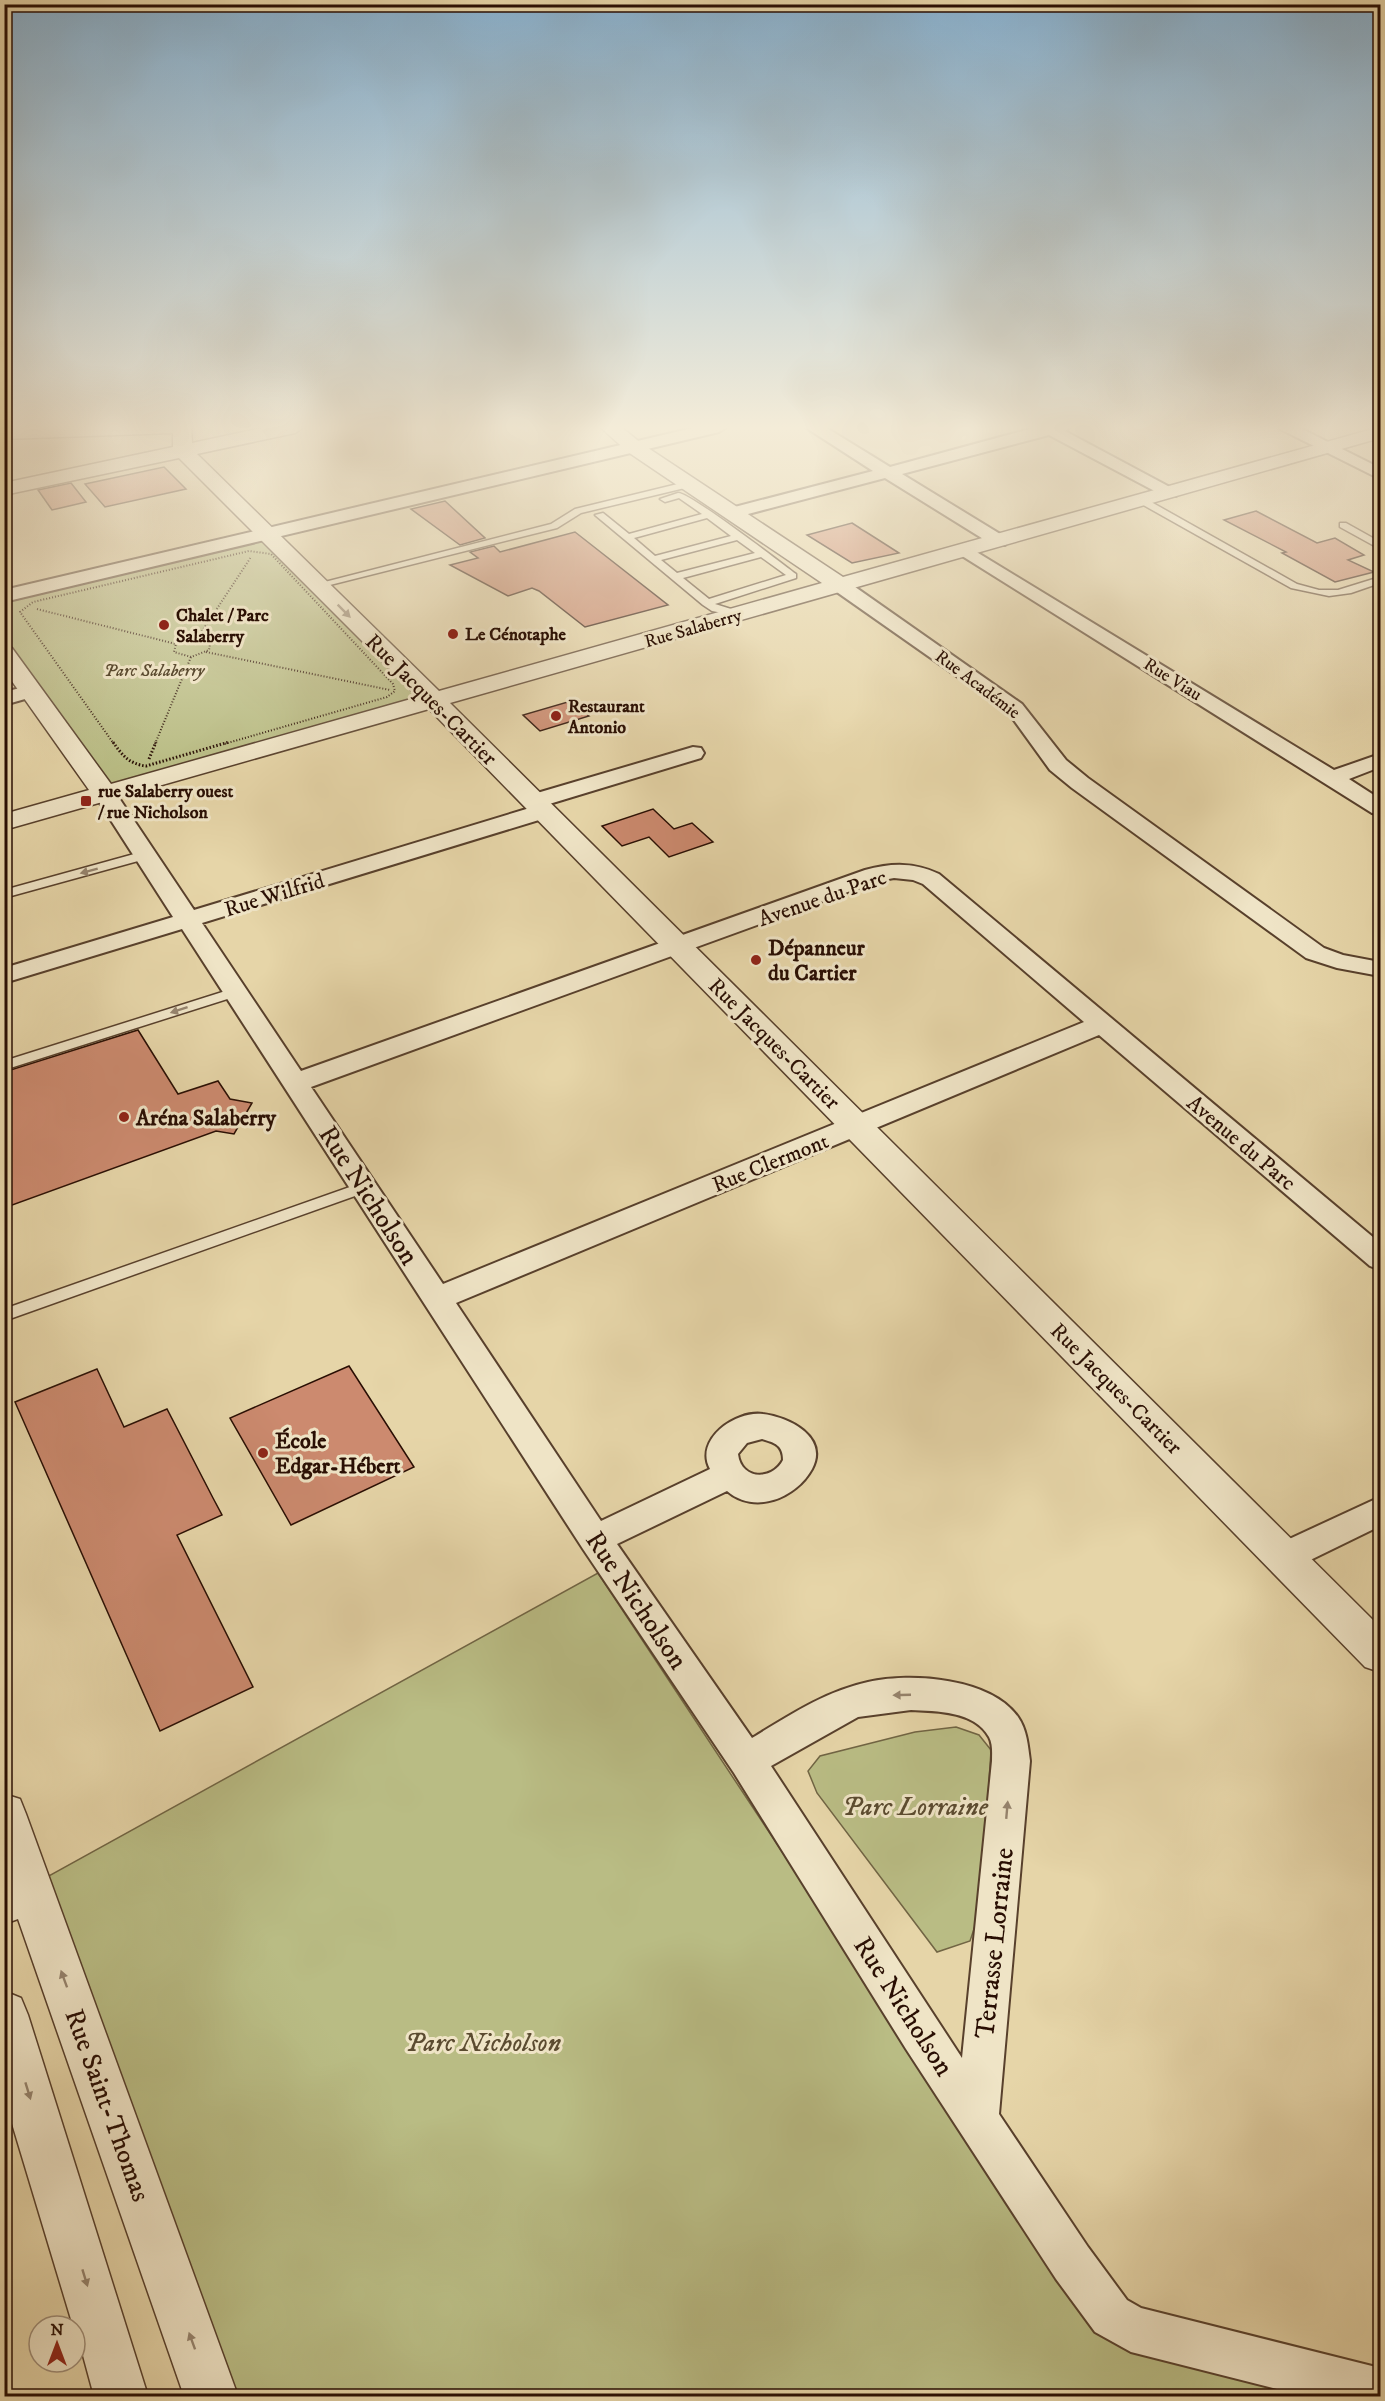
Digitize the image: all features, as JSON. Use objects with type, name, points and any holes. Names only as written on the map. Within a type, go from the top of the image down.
[{"type":"street","name":"Rue Jacques-Cartier","points":[[258,539],[318,585],[436,702],[1380,1654]]},
{"type":"street","points":[[4,596],[277,539]]},
{"type":"street","name":"Rue Académie","points":[[772,539],[1015,708],[1058,765],[1098,797],[1315,953],[1373,968]]},
{"type":"street","name":"Rue Salaberry","points":[[4,822],[436,702],[708,613],[740,615],[1006,539]]},
{"type":"street","name":"Rue Viau","points":[[966,550],[1380,808]]},
{"type":"street","name":"Rue Nicholson","points":[[4,653],[105,794],[595,1539],[747,1761],[1072,2263],[1111,2316],[1131,2329],[1380,2392]]},
{"type":"street","points":[[4,699],[32,691]]},
{"type":"street","name":"Rue Wilfrid","points":[[4,976],[188,922],[693,753]]},
{"type":"street","points":[[1332,778],[1380,760]]},
{"type":"street","name":"Avenue du Parc","points":[[295,1083],[679,947],[873,875],[894,872],[918,873],[931,879],[1380,1259]]},
{"type":"street","name":"Rue Clermont","points":[[437,1299],[1103,1024]]},
{"type":"street","points":[[595,1539],[729,1475]]},
{"type":"street","points":[[1284,1557],[1380,1511]]},
{"type":"street","name":"Terrasse Lorraine","points":[[747,1761],[805,1725],[854,1702],[900,1694],[949,1696],[991,1714],[1006,1730],[1011,1761],[977,2119]]},
{"type":"street","name":"Rue Saint-Thomas","points":[[4,1814],[18,1896],[211,2397]]},
{"type":"street","points":[[4,2015],[121,2397]]},
{"type":"lane","points":[[318,585],[502,539]]},
{"type":"lane","points":[[629,539],[675,577],[708,613],[793,576],[741,539]]},
{"type":"lane","points":[[653,559],[730,539]]},
{"type":"lane","points":[[1209,539],[1294,586],[1316,594],[1338,594],[1380,580]]},
{"type":"lane","points":[[675,577],[763,554]]},
{"type":"lane","points":[[4,894],[145,855]]},
{"type":"lane","points":[[4,1066],[235,992]]},
{"type":"lane","points":[[4,1315],[364,1187]]},
{"type":"path","points":[[146,766],[135,765],[123,756],[20,612],[33,602],[261,543]]},
{"type":"path","points":[[197,639],[261,543]]},
{"type":"path","points":[[261,543],[393,684],[395,691]]},
{"type":"path","points":[[26,606],[176,644],[197,639],[210,644],[206,652]]},
{"type":"path","points":[[176,644],[172,650],[176,654],[191,657],[206,652],[395,691]]},
{"type":"path","points":[[146,766],[191,657]]},
{"type":"path","points":[[105,794],[146,766],[387,697],[395,691]]},
{"type":"green space","name":"Parc Salaberry","points":[[246,539],[272,539],[436,702],[105,794],[5,653],[4,596]]},
{"type":"green space","name":"Parc Nicholson","points":[[598,1573],[1099,2332],[1380,2393],[1380,2396],[230,2396],[45,1878]]},
{"type":"green space","name":"Parc Lorraine","points":[[956,1727],[979,1735],[991,1750],[981,1908],[970,1941],[937,1952],[817,1793],[808,1771],[820,1756],[915,1732]]},
{"type":"building","points":[[452,539],[481,539],[460,545]]},
{"type":"building","points":[[549,539],[584,539],[668,605],[585,627],[539,591],[532,588],[508,596],[450,565],[478,558],[470,552],[494,546],[500,552]]},
{"type":"building","points":[[814,539],[877,539],[899,553],[852,563]]},
{"type":"building","points":[[1261,539],[1309,539],[1317,543],[1337,539],[1364,555],[1348,560],[1374,572],[1335,582],[1282,553],[1286,552]]},
{"type":"building","name":"Restaurant Antonio","points":[[571,701],[589,716],[540,731],[523,715]]},
{"type":"building","points":[[653,809],[674,829],[692,823],[713,842],[669,857],[649,837],[622,846],[602,826]]},
{"type":"building","name":"Aréna Salaberry","points":[[138,1030],[178,1094],[218,1081],[230,1099],[252,1103],[234,1134],[216,1131],[4,1208],[4,1072]]},
{"type":"building","points":[[349,1366],[414,1467],[291,1525],[230,1418]]},
{"type":"building","points":[[97,1369],[124,1427],[167,1409],[222,1515],[177,1535],[253,1687],[160,1731],[15,1402]]},
{"type":"place","name":"Chalet / Parc Salaberry","points":[[164,625]]},
{"type":"place","name":"Le Cénotaphe","points":[[453,634]]},
{"type":"place","name":"Restaurant Antonio","points":[[556,716]]},
{"type":"place","name":"rue Salaberry ouest / rue Nicholson","points":[[86,801]]},
{"type":"place","name":"Dépanneur du Cartier","points":[[756,960]]},
{"type":"place","name":"Aréna Salaberry","points":[[124,1117]]},
{"type":"place","name":"École Edgar-Hébert","points":[[263,1453]]}]
